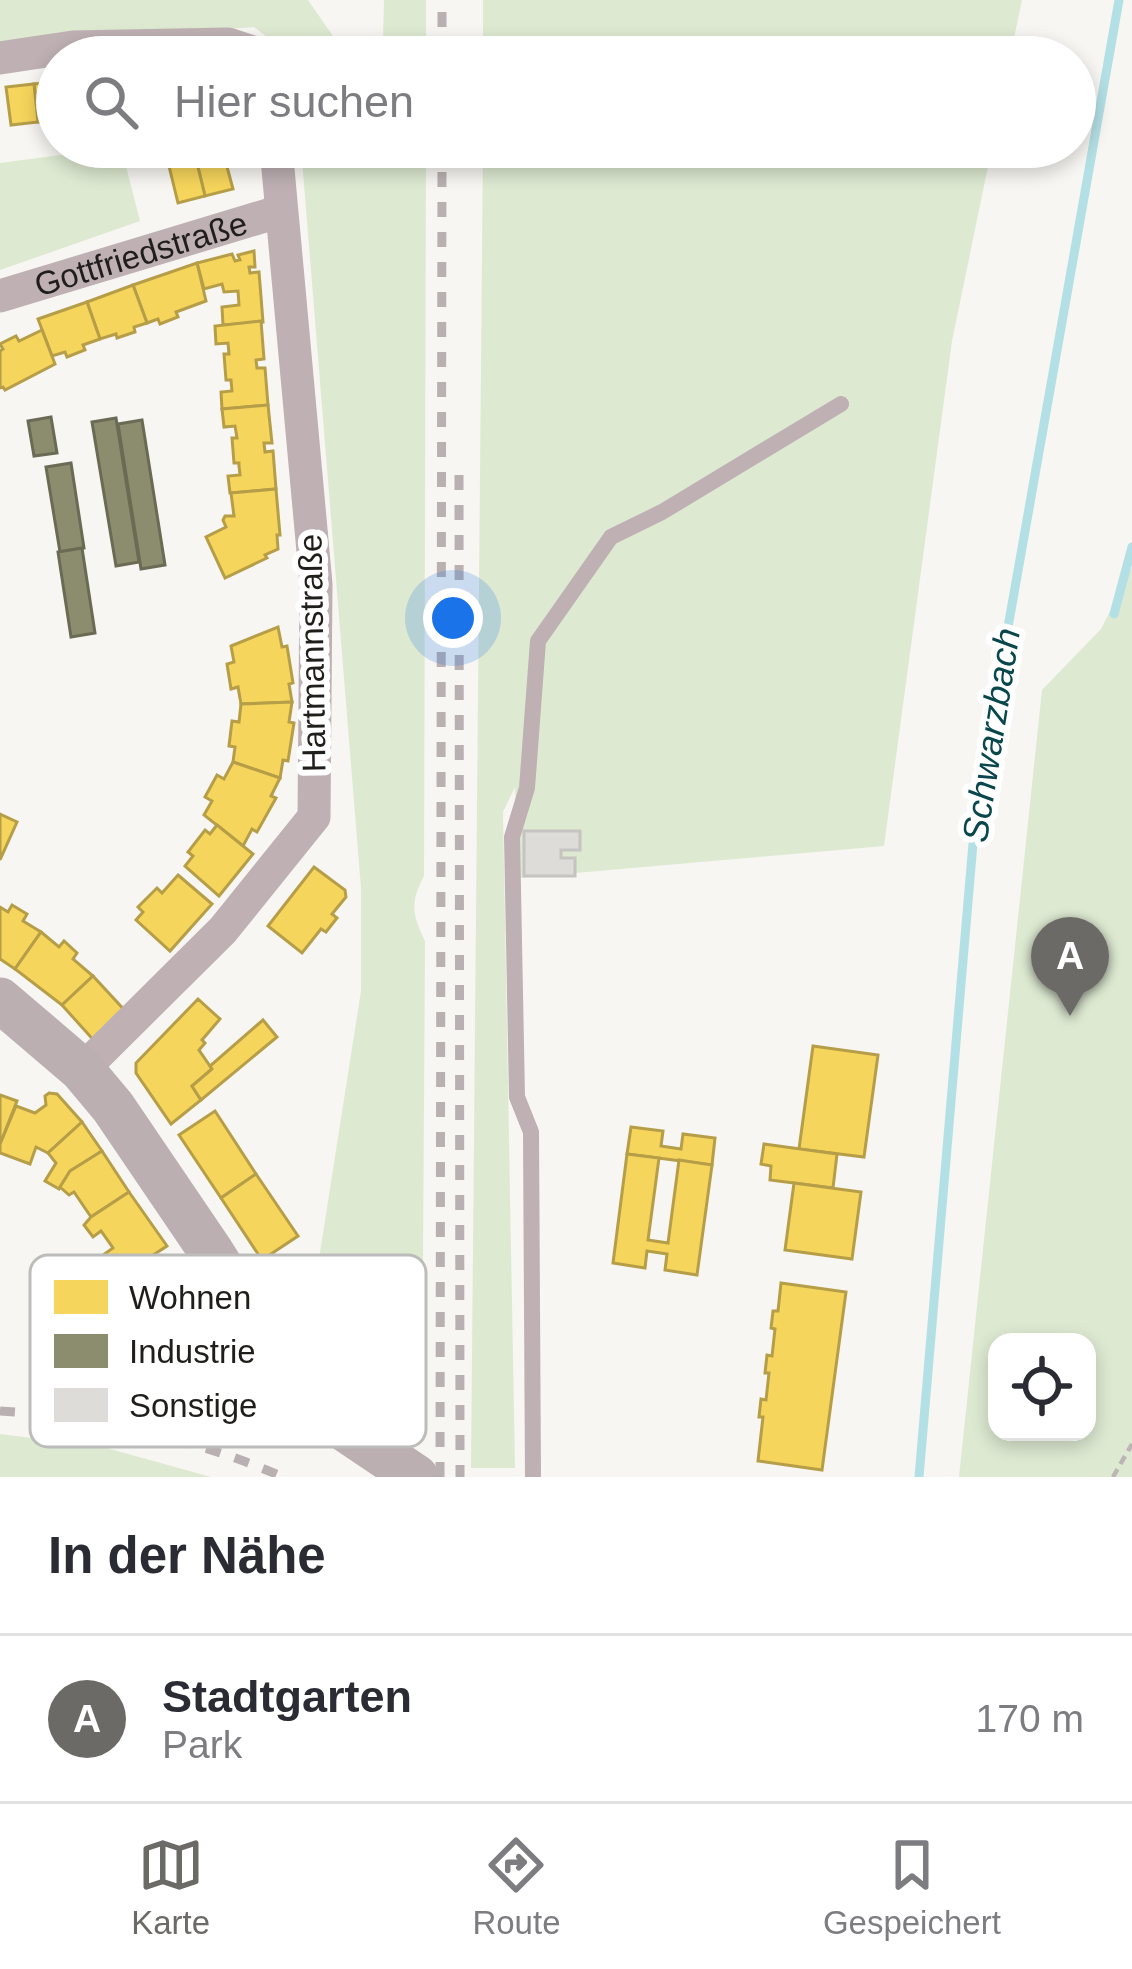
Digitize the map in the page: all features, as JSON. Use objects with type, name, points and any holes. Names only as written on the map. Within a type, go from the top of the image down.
[{"type":"main road","points":[[0,1000],[82,1070],[213,1255]]},
{"type":"main road","points":[[371,1447],[416,1477]]},
{"type":"street","points":[[0,58],[36,53]]},
{"type":"street","name":"Hartmannstraße","points":[[82,1070],[223,930],[314,817],[316,584],[278,168]]},
{"type":"street","name":"Gottfriedstraße","points":[[0,296],[281,211]]},
{"type":"lane","points":[[533,1477],[531,1132],[517,1097],[512,837],[526,788],[538,641],[611,537],[662,512],[841,404]]},
{"type":"path","points":[[1113,1477],[1132,1444]]},
{"type":"green space","points":[[0,0],[308,0],[333,36],[266,36],[254,27],[134,36],[36,36],[36,48],[0,52]]},
{"type":"green space","points":[[384,0],[426,0],[426,36],[383,36]]},
{"type":"green space","points":[[483,0],[1022,0],[1014,36],[483,36]]},
{"type":"green space","points":[[36,158],[36,168],[126,168],[140,221],[0,270],[0,163]]},
{"type":"green space","points":[[303,168],[426,168],[424,876],[414,908],[425,941],[423,1255],[320,1255],[361,991],[361,888]]},
{"type":"green space","points":[[483,168],[988,168],[952,341],[884,846],[518,878],[515,787],[503,812],[515,1468],[471,1468]]},
{"type":"green space","points":[[1132,568],[1132,1477],[959,1477],[1042,690],[1101,629]]},
{"type":"green space","points":[[0,1434],[30,1438],[30,1447],[103,1447],[211,1477],[0,1477]]},
{"type":"building: Wohnen","points":[[34,84],[36,122],[11,125],[6,87]]},
{"type":"building: Wohnen","points":[[169,168],[198,168],[205,196],[178,203]]},
{"type":"building: Wohnen","points":[[198,168],[227,168],[233,189],[205,196]]},
{"type":"building: Wohnen","points":[[254,251],[255,267],[249,267],[250,273],[259,272],[263,322],[223,325],[222,307],[239,305],[238,291],[224,292],[222,284],[204,289],[197,263],[232,254],[235,261],[240,260],[238,255]]},
{"type":"building: Wohnen","points":[[197,263],[206,301],[160,324],[158,319],[147,323],[133,285]]},
{"type":"building: Wohnen","points":[[133,285],[147,323],[134,327],[135,332],[100,339],[87,302]]},
{"type":"building: Wohnen","points":[[87,302],[100,339],[67,357],[65,352],[52,356],[38,319]]},
{"type":"building: Wohnen","points":[[261,321],[264,359],[256,360],[257,368],[265,368],[268,405],[222,409],[221,392],[232,391],[231,380],[226,380],[224,354],[229,354],[228,343],[216,344],[215,326]]},
{"type":"building: Wohnen","points":[[42,330],[55,364],[5,390],[0,388],[0,344]]},
{"type":"building: Wohnen","points":[[268,405],[272,443],[264,443],[265,452],[273,451],[276,489],[230,493],[228,476],[240,475],[239,463],[234,463],[232,438],[237,438],[235,426],[224,427],[222,409]]},
{"type":"building: Wohnen","points":[[276,489],[278,549],[225,578],[206,537],[226,527],[225,516],[234,516],[231,493]]},
{"type":"building: Wohnen","points":[[278,627],[282,647],[287,646],[292,702],[241,704],[238,687],[231,689],[227,664],[234,662],[231,646]]},
{"type":"building: Wohnen","points":[[292,702],[288,761],[283,760],[280,778],[233,762],[235,747],[229,746],[232,721],[239,722],[241,704]]},
{"type":"building: Wohnen","points":[[233,762],[280,778],[271,796],[276,798],[257,832],[252,829],[243,846],[204,815],[212,801],[205,797],[217,775],[224,779]]},
{"type":"building: Wohnen","points":[[0,814],[17,822],[0,860]]},
{"type":"building: Wohnen","points":[[217,825],[253,854],[219,896],[185,866],[193,856],[188,852],[205,830],[210,834]]},
{"type":"building: Wohnen","points":[[314,867],[345,890],[346,897],[332,914],[337,918],[326,932],[321,929],[302,953],[268,926]]},
{"type":"building: Wohnen","points":[[178,875],[212,904],[170,951],[136,920],[143,912],[138,907],[157,888],[162,893]]},
{"type":"building: Wohnen","points":[[12,905],[27,914],[23,921],[41,932],[15,969],[0,959],[0,907],[8,912]]},
{"type":"building: Wohnen","points":[[41,932],[59,947],[64,941],[77,953],[73,959],[93,976],[62,1005],[15,969]]},
{"type":"building: Wohnen","points":[[93,976],[129,1015],[97,1044],[62,1005]]},
{"type":"building: Wohnen","points":[[198,999],[220,1019],[199,1050],[212,1069],[192,1086],[201,1100],[171,1124],[136,1073],[136,1063]]},
{"type":"building: Wohnen","points":[[263,1020],[277,1037],[201,1100],[192,1086]]},
{"type":"building: Wohnen","points":[[813,1046],[878,1055],[864,1157],[799,1149]]},
{"type":"building: Wohnen","points":[[49,1093],[57,1094],[82,1122],[48,1153],[36,1147],[30,1164],[0,1153],[16,1106],[35,1113],[46,1105]]},
{"type":"building: Wohnen","points":[[0,1095],[17,1101],[0,1144]]},
{"type":"building: Wohnen","points":[[215,1111],[256,1174],[221,1198],[179,1135]]},
{"type":"building: Wohnen","points":[[82,1122],[102,1151],[70,1171],[59,1189],[45,1181],[56,1163],[48,1153]]},
{"type":"building: Wohnen","points":[[631,1127],[663,1131],[661,1146],[681,1149],[683,1134],[715,1138],[712,1165],[627,1154]]},
{"type":"building: Wohnen","points":[[764,1144],[837,1154],[833,1188],[770,1180],[771,1166],[761,1164]]},
{"type":"building: Wohnen","points":[[102,1151],[129,1192],[91,1217],[74,1192],[69,1195],[60,1187],[70,1171]]},
{"type":"building: Wohnen","points":[[627,1154],[659,1158],[648,1240],[668,1243],[679,1160],[712,1165],[697,1275],[665,1270],[667,1254],[647,1251],[645,1268],[613,1263]]},
{"type":"building: Wohnen","points":[[256,1174],[298,1236],[270,1255],[259,1255],[221,1198]]},
{"type":"building: Wohnen","points":[[794,1183],[861,1192],[852,1259],[785,1250]]},
{"type":"building: Wohnen","points":[[129,1192],[167,1246],[153,1255],[103,1255],[113,1248],[101,1231],[93,1237],[84,1225]]},
{"type":"building: Wohnen","points":[[781,1283],[846,1292],[822,1470],[758,1461],[761,1399],[766,1400],[767,1355],[772,1356],[773,1311],[778,1311]]},
{"type":"building: Industrie","points":[[51,417],[57,453],[34,456],[28,421]]},
{"type":"building: Industrie","points":[[116,418],[139,562],[116,566],[92,422]]},
{"type":"building: Industrie","points":[[142,420],[165,565],[141,569],[118,424]]},
{"type":"building: Industrie","points":[[71,463],[84,548],[60,552],[46,467]]},
{"type":"building: Industrie","points":[[82,548],[95,633],[71,637],[58,552]]},
{"type":"building: Sonstige","points":[[524,831],[580,831],[580,850],[561,850],[561,858],[575,858],[575,876],[524,876]]},
{"type":"waterway","name":"Schwarzbach","points":[[1096,130],[1119,0]]},
{"type":"waterway","name":"Schwarzbach","points":[[919,1477],[976,808],[1089,168]]},
{"type":"waterway","points":[[1114,614],[1132,547]]},
{"type":"railway","points":[[442,0],[442,36]]},
{"type":"railway","points":[[440,1477],[442,168]]},
{"type":"railway","points":[[459,475],[460,1477]]},
{"type":"railway","points":[[0,1411],[30,1414]]},
{"type":"railway","points":[[200,1447],[283,1477]]},
{"type":"place","name":"Stadtgarten","points":[[1070,1016]]}]
